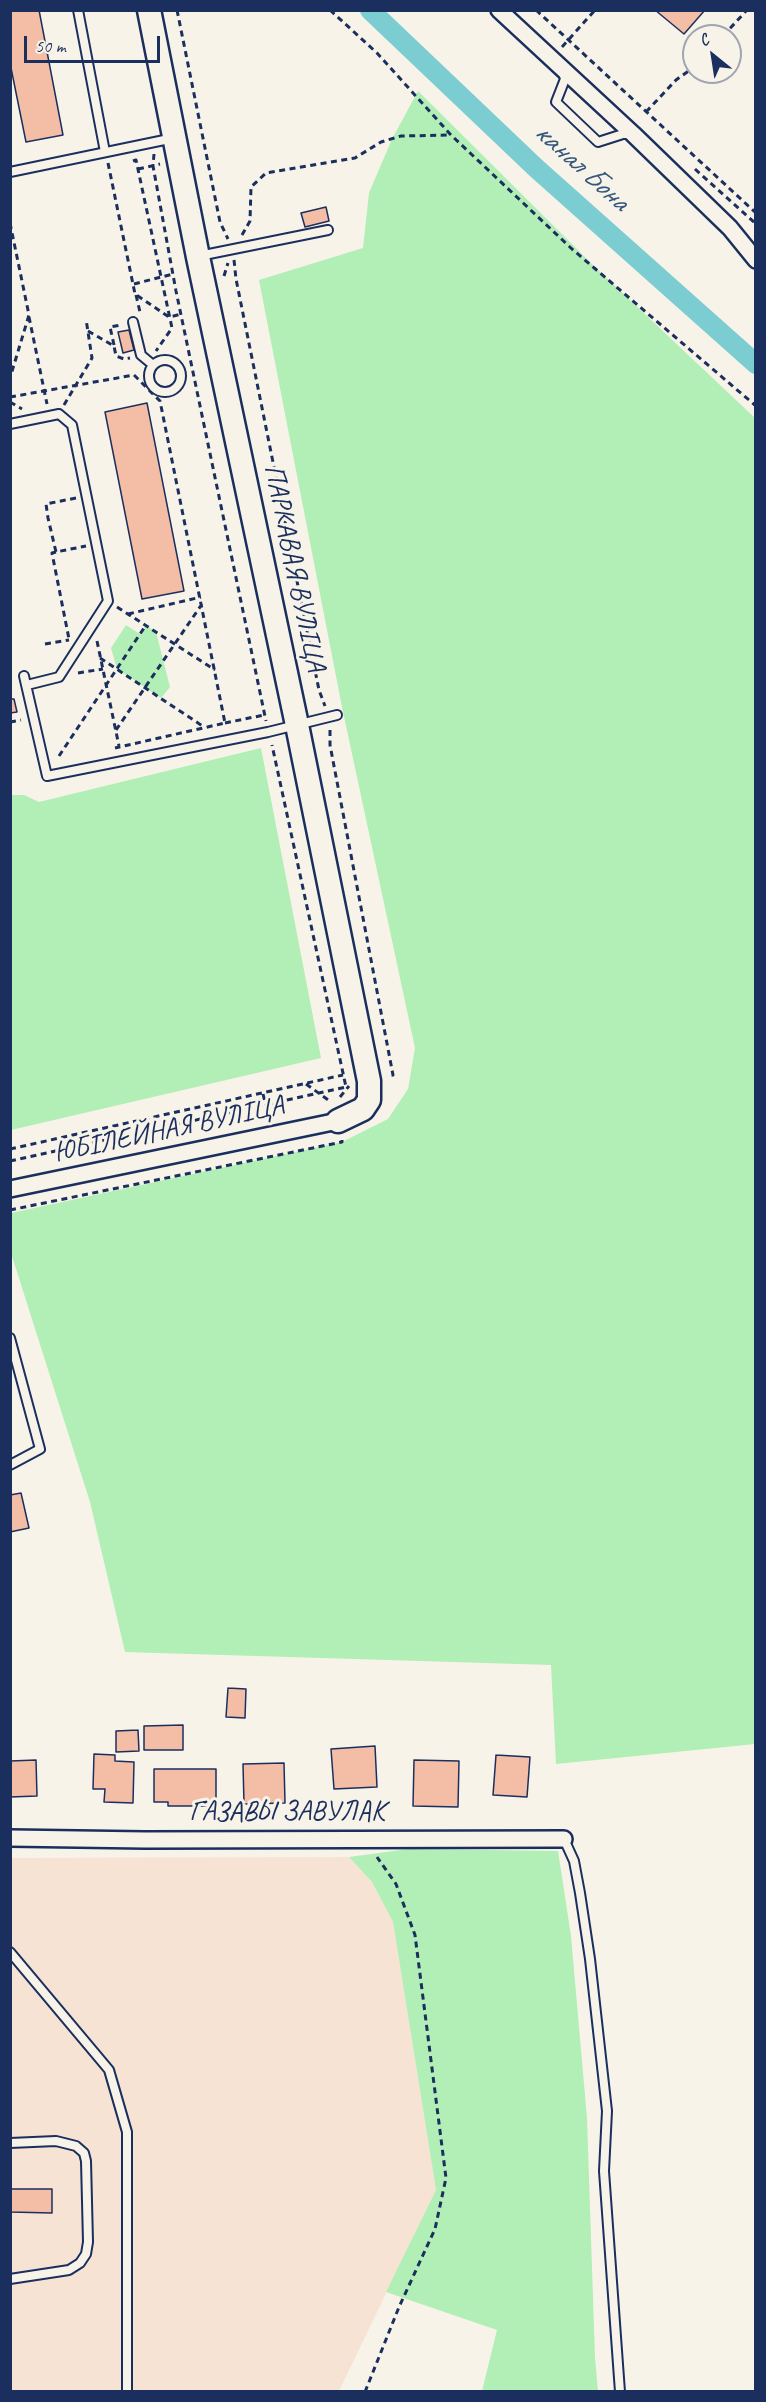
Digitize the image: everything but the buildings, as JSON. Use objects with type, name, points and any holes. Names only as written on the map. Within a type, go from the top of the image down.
[{"type":"street","name":"ПАРКАВАЯ ВУЛІЦА","points":[[150,10],[165,140],[198,257],[297,725],[370,1090],[369,1100],[363,1109],[338,1123]]},
{"type":"street","points":[[499,10],[730,228],[756,260]]},
{"type":"street","name":"ЮБІЛЕЙНАЯ ВУЛІЦА","points":[[10,1190],[338,1123]]},
{"type":"street","name":"ГАЗАВЫ ЗАВУЛАК","points":[[10,1838],[564,1839]]},
{"type":"lane","points":[[78,10],[105,152]]},
{"type":"lane","points":[[556,63],[565,79],[556,102],[598,142],[623,134],[633,134]]},
{"type":"lane","points":[[10,172],[165,140]]},
{"type":"lane","points":[[198,257],[328,230]]},
{"type":"lane","points":[[133,322],[141,355],[153,365]]},
{"type":"lane","points":[[162,361],[172,362],[179,370],[177,385],[169,391],[159,391],[151,384],[149,375],[153,365],[162,361]]},
{"type":"lane","points":[[169,391],[171,400]]},
{"type":"lane","points":[[10,424],[59,414],[72,425],[108,601],[59,677],[26,680],[47,776],[268,732],[337,715]]},
{"type":"lane","points":[[10,1338],[40,1449],[10,1465]]},
{"type":"lane","points":[[564,1839],[574,1861],[580,1893],[590,1959],[607,2111],[604,2171],[620,2391]]},
{"type":"lane","points":[[10,1952],[109,2070],[127,2132],[127,2391]]},
{"type":"lane","points":[[10,2143],[56,2141],[76,2146],[84,2153],[87,2161],[88,2242],[86,2254],[80,2263],[69,2270],[10,2279]]},
{"type":"path","points":[[177,10],[220,222],[231,249],[319,690],[331,732],[330,745],[393,1075],[382,1077]]},
{"type":"path","points":[[330,10],[377,53],[451,135],[572,249],[756,406]]},
{"type":"path","points":[[536,10],[756,213]]},
{"type":"path","points":[[556,63],[568,40],[595,10]]},
{"type":"path","points":[[734,24],[747,10]]},
{"type":"path","points":[[646,112],[682,76]]},
{"type":"path","points":[[226,232],[241,236],[250,221],[251,187],[266,173],[355,158],[381,142],[401,136],[451,135]]},
{"type":"path","points":[[10,1161],[346,1087],[268,732],[173,274],[153,166],[165,140]]},
{"type":"path","points":[[105,152],[135,294],[170,317],[182,314]]},
{"type":"path","points":[[88,331],[114,346],[116,356],[124,359],[157,351],[172,328],[136,160],[127,161]]},
{"type":"path","points":[[98,166],[117,163]]},
{"type":"path","points":[[10,223],[49,415]]},
{"type":"path","points":[[134,284],[173,274]]},
{"type":"path","points":[[10,378],[28,315]]},
{"type":"path","points":[[59,414],[92,358],[86,319]]},
{"type":"path","points":[[134,375],[141,355]]},
{"type":"path","points":[[134,375],[160,401],[225,723]]},
{"type":"path","points":[[10,397],[134,375]]},
{"type":"path","points":[[56,552],[46,504],[87,496]]},
{"type":"path","points":[[70,640],[52,553],[97,544]]},
{"type":"path","points":[[128,614],[201,597]]},
{"type":"path","points":[[108,601],[216,670]]},
{"type":"path","points":[[116,730],[202,604]]},
{"type":"path","points":[[93,625],[119,747]]},
{"type":"path","points":[[58,756],[146,625]]},
{"type":"path","points":[[45,644],[85,637]]},
{"type":"path","points":[[100,658],[205,728]]},
{"type":"path","points":[[59,677],[103,669]]},
{"type":"path","points":[[108,749],[265,715]]},
{"type":"path","points":[[51,752],[63,759]]},
{"type":"path","points":[[10,1149],[344,1075]]},
{"type":"path","points":[[10,1210],[338,1123],[319,1094],[306,1084]]},
{"type":"path","points":[[263,1094],[272,1135]]},
{"type":"path","points":[[364,1838],[396,1884],[416,1935],[447,2178],[435,2229],[399,2307],[365,2391]]},
{"type":"shaded area","points":[[349,1857],[372,1882],[393,1922],[436,2190],[339,2391],[11,2392],[11,1858]]},
{"type":"green space","points":[[418,91],[595,267],[755,418],[755,1744],[556,1764],[551,1665],[125,1652],[90,1502],[11,1253],[11,1213],[342,1142],[388,1119],[408,1089],[415,1048],[342,707],[259,280],[363,248],[369,193],[392,139]]},
{"type":"green space","points":[[126,625],[140,634],[146,625],[156,632],[170,687],[161,698],[117,669],[111,648]]},
{"type":"green space","points":[[261,748],[321,1058],[11,1130],[11,795],[24,795],[39,802]]},
{"type":"green space","points":[[408,1849],[558,1851],[571,1936],[587,2118],[598,2391],[482,2391],[497,2330],[386,2292],[436,2190],[393,1922],[372,1882],[349,1857]]},
{"type":"waterway","name":"канал Бона","points":[[370,10],[536,168],[756,364]]}]
